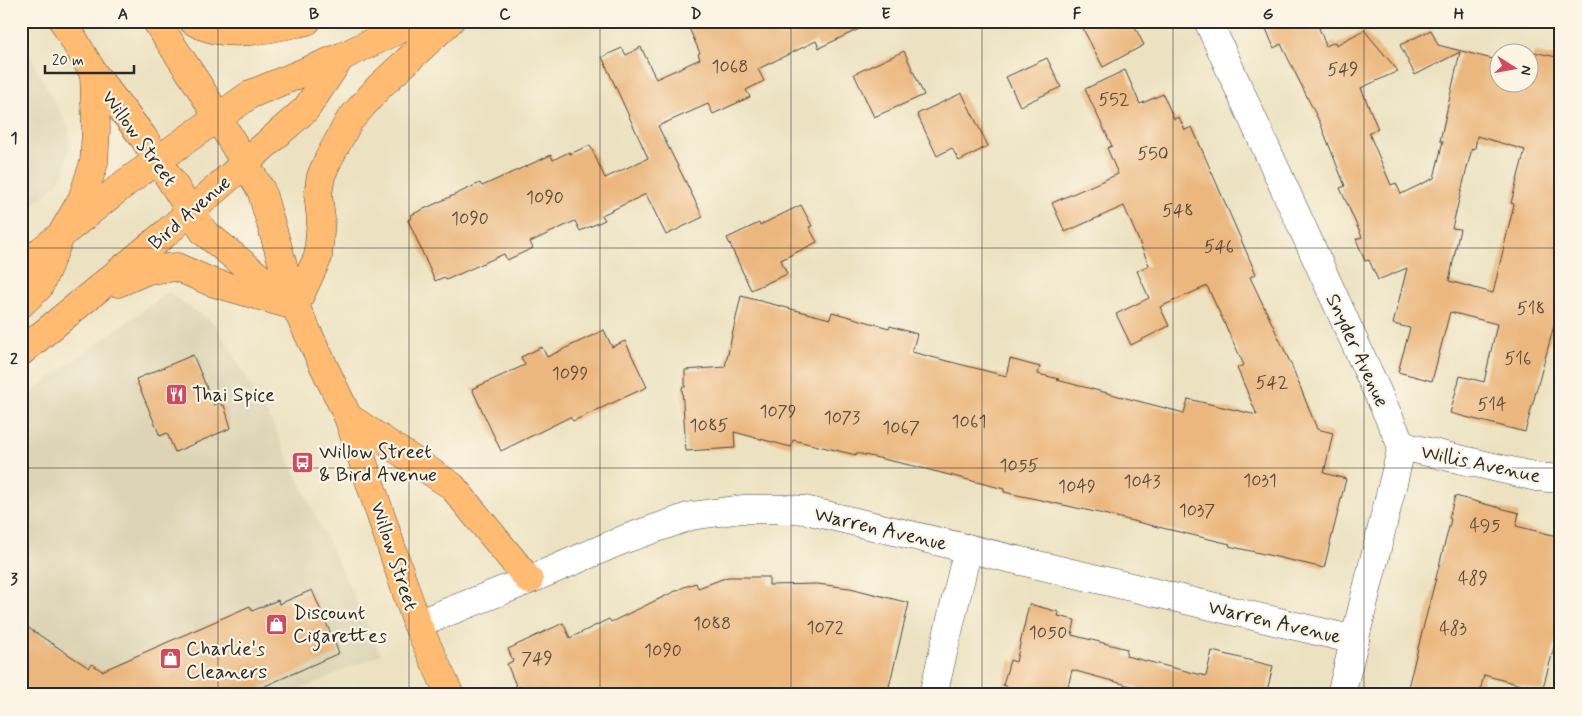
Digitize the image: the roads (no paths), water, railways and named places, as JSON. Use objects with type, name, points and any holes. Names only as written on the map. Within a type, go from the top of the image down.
[{"type":"main road","name":"Willow Street","points":[[63,21],[94,74],[143,137],[204,232],[295,306]]},
{"type":"main road","name":"Willow Street","points":[[156,21],[262,190],[295,306],[348,417],[418,624],[450,695]]},
{"type":"main road","points":[[193,21],[218,30],[235,31],[259,30],[307,21]]},
{"type":"main road","points":[[21,267],[128,181],[251,94],[341,58],[417,21]]},
{"type":"main road","points":[[91,295],[148,270],[177,267],[211,282],[295,306],[318,257],[320,219],[318,194],[321,176],[349,121],[379,87],[450,21]]},
{"type":"main road","name":"Bird Avenue","points":[[21,352],[191,211],[306,110],[341,58]]},
{"type":"main road","points":[[21,304],[39,287],[60,237],[82,200],[94,163],[96,130],[94,74]]},
{"type":"main road","points":[[348,417],[452,486],[529,580]]},
{"type":"street","name":"Snyder Avenue","points":[[1208,21],[1402,446]]},
{"type":"street","name":"Willis Avenue","points":[[1402,446],[1536,476],[1561,479]]},
{"type":"street","points":[[1341,695],[1402,446]]},
{"type":"street","name":"Warren Avenue","points":[[418,624],[625,539],[691,516],[742,509],[790,508],[968,548],[1355,640]]},
{"type":"street","points":[[933,695],[968,548]]},
{"type":"place","name":"Thai Spice","points":[[176,394]]},
{"type":"place","name":"Willow Street & Bird Avenue","points":[[303,462]]},
{"type":"place","name":"Discount Cigarettes","points":[[277,624]]},
{"type":"place","name":"Charlie's Cleaners","points":[[170,659]]}]
